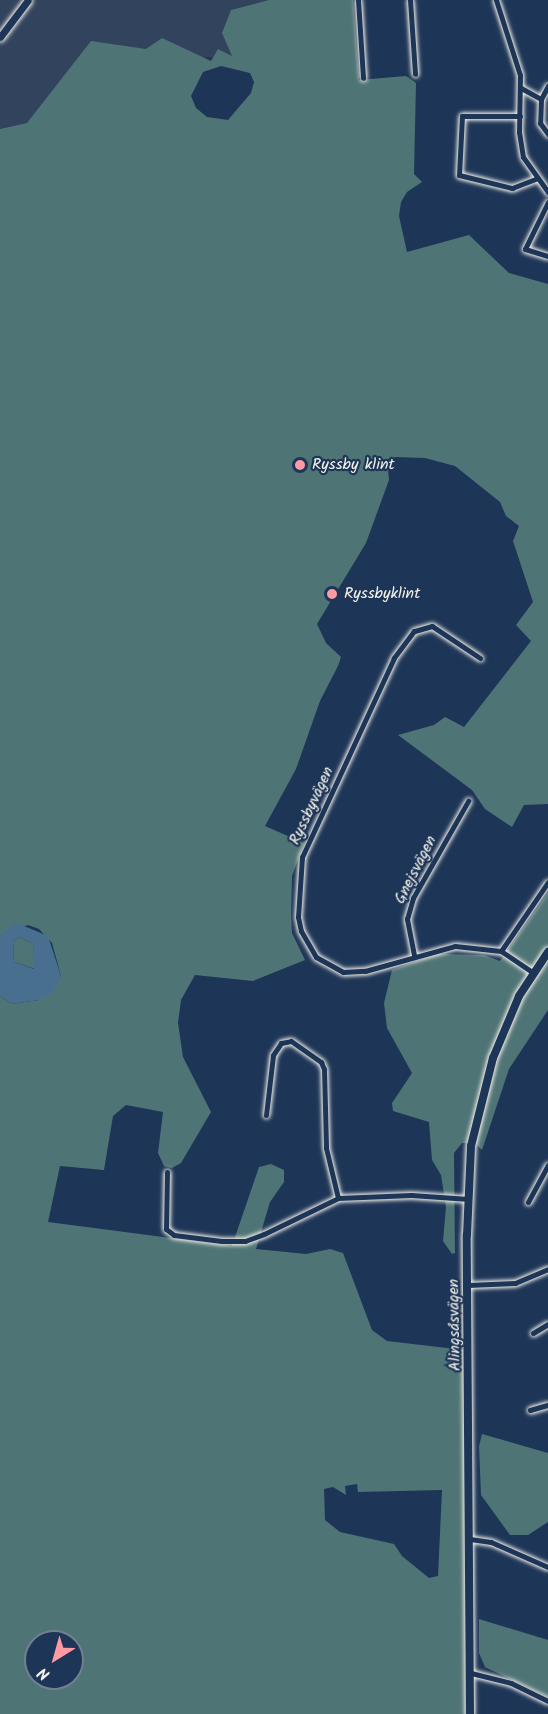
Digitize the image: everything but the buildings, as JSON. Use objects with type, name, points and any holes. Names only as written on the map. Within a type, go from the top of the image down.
[{"type":"main road","name":"Alingsåsvägen","points":[[470,1714],[468,1285],[471,1146],[484,1086],[508,1020],[548,952]]},
{"type":"street","points":[[0,37],[28,0]]},
{"type":"street","points":[[358,0],[363,78]]},
{"type":"street","points":[[410,0],[415,74]]},
{"type":"street","points":[[496,0],[521,88],[520,116],[523,157],[535,179],[548,192]]},
{"type":"street","points":[[548,86],[541,99],[540,123],[548,134]]},
{"type":"street","points":[[521,88],[541,99]]},
{"type":"street","points":[[520,116],[462,116],[459,175],[512,188],[535,179]]},
{"type":"street","points":[[548,202],[525,249],[548,256]]},
{"type":"street","name":"Ryssbyvägen","points":[[480,658],[441,629],[420,628],[394,658],[378,687],[359,740],[302,857],[298,917],[308,946],[316,957],[334,968],[364,971],[414,955],[455,946],[501,951],[534,973]]},
{"type":"street","name":"Gnejsvägen","points":[[414,955],[407,919],[413,898],[468,801]]},
{"type":"street","points":[[501,951],[548,882]]},
{"type":"street","points":[[266,1115],[273,1055],[281,1043],[291,1041],[321,1062],[324,1069],[326,1148],[338,1198]]},
{"type":"street","points":[[528,1202],[548,1165]]},
{"type":"street","points":[[167,1172],[164,1221],[174,1235],[245,1241],[338,1198],[411,1195],[469,1200]]},
{"type":"street","points":[[468,1285],[515,1283],[548,1269]]},
{"type":"street","points":[[533,1333],[548,1324]]},
{"type":"street","points":[[530,1410],[548,1405]]},
{"type":"street","points":[[470,1539],[491,1542],[548,1567]]},
{"type":"street","points":[[471,1673],[511,1683],[548,1701]]},
{"type":"shaded area","points":[[0,0],[269,0],[231,10],[233,56],[166,60],[27,123],[0,129]]},
{"type":"shaded area","points":[[17,923],[48,936],[61,976],[52,993],[39,1000],[12,1004],[0,996],[0,935]],"holes":[[[19,937],[33,944],[34,969],[14,962],[13,942]]]},
{"type":"green space","points":[[269,0],[353,0],[359,80],[406,76],[416,83],[414,174],[422,182],[407,192],[401,202],[399,216],[407,252],[469,235],[509,273],[548,284],[548,804],[524,805],[512,827],[485,809],[472,790],[398,735],[434,725],[445,717],[464,727],[531,641],[516,625],[533,602],[513,541],[519,526],[506,516],[500,502],[455,466],[425,458],[396,457],[378,462],[388,469],[389,480],[366,543],[317,624],[326,643],[341,657],[320,701],[296,769],[265,826],[304,843],[292,876],[291,914],[292,933],[305,960],[253,981],[195,975],[181,1000],[178,1023],[183,1057],[211,1112],[181,1163],[172,1168],[164,1166],[158,1153],[163,1112],[126,1105],[113,1116],[104,1170],[60,1166],[48,1222],[232,1246],[259,1167],[271,1164],[284,1170],[284,1182],[270,1202],[256,1249],[306,1254],[330,1249],[343,1253],[372,1330],[387,1341],[464,1350],[465,1714],[0,1714],[0,996],[12,1004],[39,1000],[61,976],[52,943],[39,929],[28,925],[0,935],[0,129],[27,123],[91,41],[146,49],[162,38],[211,61],[218,49],[232,56],[222,33],[231,10]],"holes":[[[221,66],[250,73],[254,82],[251,93],[228,120],[207,117],[196,108],[191,96],[203,72]],[[357,1484],[358,1492],[442,1490],[438,1576],[429,1578],[402,1556],[394,1544],[340,1532],[325,1520],[324,1489],[333,1487],[346,1495],[345,1486]]]},
{"type":"green space","points":[[548,893],[548,1010],[509,1069],[482,1150],[475,1143],[462,1143],[454,1153],[455,1253],[452,1254],[443,1241],[446,1207],[441,1175],[432,1160],[429,1122],[393,1111],[392,1103],[412,1073],[387,1028],[384,1003],[392,970],[438,954],[484,955],[500,961]]},
{"type":"green space","points":[[19,937],[33,944],[35,969],[14,962],[13,942]]},
{"type":"green space","points":[[482,1434],[548,1453],[548,1522],[528,1535],[510,1535],[481,1495],[479,1446]]},
{"type":"green space","points":[[479,1619],[548,1640],[548,1697],[485,1667],[479,1653]]},
{"type":"place","name":"Ryssby klint","points":[[300,465]]},
{"type":"place","name":"Ryssbyklint","points":[[332,594]]}]
